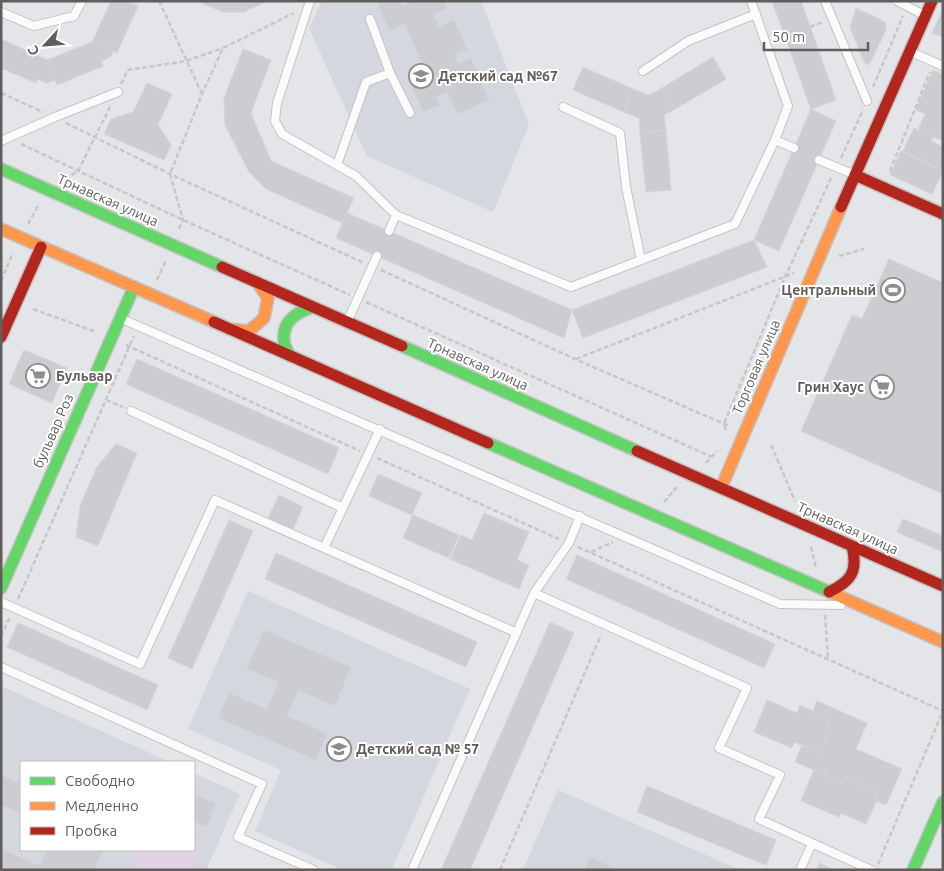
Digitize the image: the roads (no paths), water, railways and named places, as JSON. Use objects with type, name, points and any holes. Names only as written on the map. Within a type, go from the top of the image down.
[{"type":"main road","name":"Торговая улица","points":[[721,488],[854,174],[932,1]]},
{"type":"main road","name":"Трнавская улица","points":[[1,169],[943,586]]},
{"type":"main road","points":[[854,174],[942,210]]},
{"type":"main road","points":[[1,229],[943,642]]},
{"type":"main road","points":[[1,337],[41,247]]},
{"type":"main road","points":[[229,329],[249,331],[264,318],[268,298],[257,282]]},
{"type":"main road","name":"бульвар Роз","points":[[1,588],[134,288]]},
{"type":"main road","points":[[290,356],[284,341],[286,324],[298,312],[313,307]]},
{"type":"main road","points":[[826,590],[840,588],[853,574],[855,557],[852,546]]},
{"type":"main road","points":[[913,870],[943,802]]},
{"type":"lane","points":[[1,12],[34,26],[74,16],[82,1]]},
{"type":"lane","points":[[309,4],[277,103],[275,120],[282,134],[356,176],[396,216],[572,287],[735,224],[775,140],[788,106],[751,1]]},
{"type":"lane","points":[[825,1],[867,101]]},
{"type":"lane","points":[[897,1],[926,16]]},
{"type":"lane","points":[[643,71],[688,41],[756,14]]},
{"type":"lane","points":[[370,19],[390,73],[410,113]]},
{"type":"lane","points":[[909,52],[940,65]]},
{"type":"lane","points":[[337,165],[366,82],[390,73]]},
{"type":"lane","points":[[1,141],[54,117],[118,92]]},
{"type":"lane","points":[[563,107],[620,133],[626,187],[641,260]]},
{"type":"lane","points":[[775,140],[794,148]]},
{"type":"lane","points":[[819,160],[854,174]]},
{"type":"lane","points":[[389,231],[396,216]]},
{"type":"lane","points":[[347,322],[377,256]]},
{"type":"lane","points":[[120,318],[380,429],[780,604],[861,606]]},
{"type":"lane","points":[[131,411],[343,508]]},
{"type":"lane","points":[[324,548],[380,429]]},
{"type":"lane","points":[[1,602],[140,664],[215,500],[516,633]]},
{"type":"lane","points":[[412,870],[534,593],[568,544],[580,516]]},
{"type":"lane","points":[[534,593],[747,688],[719,748],[780,775],[759,819],[871,870]]},
{"type":"lane","points":[[1,667],[262,784],[238,837],[314,870]]},
{"type":"lane","points":[[800,870],[812,844]]},
{"type":"place","name":"Детский сад №67","points":[[421,76]]},
{"type":"place","name":"Центральный","points":[[893,290]]},
{"type":"place","name":"Бульвар","points":[[38,376]]},
{"type":"place","name":"Грин Хаус","points":[[882,387]]},
{"type":"place","name":"Детский сад № 57","points":[[339,749]]}]
